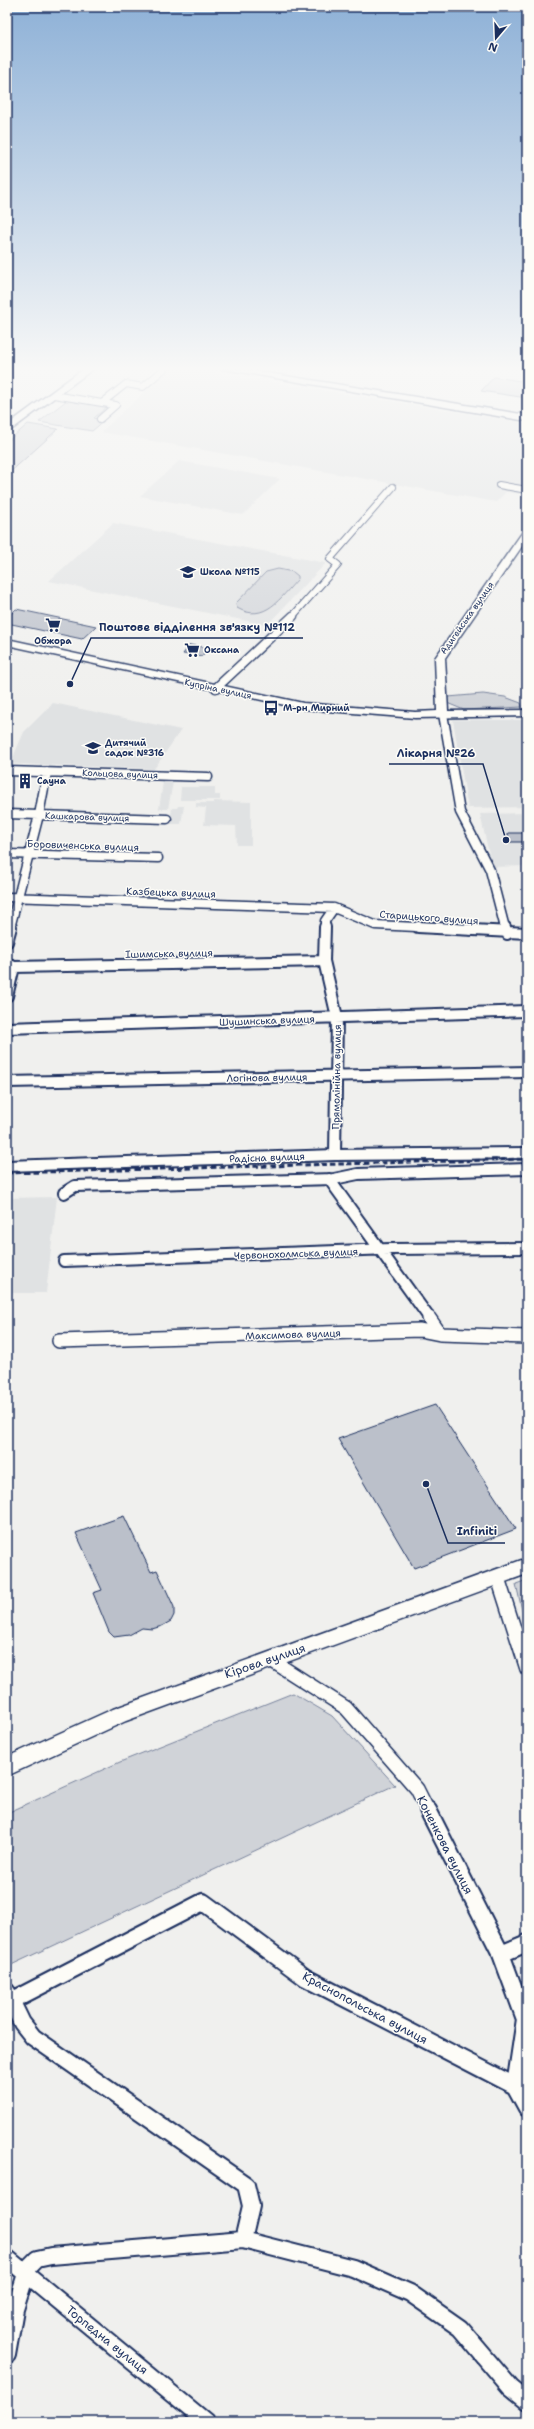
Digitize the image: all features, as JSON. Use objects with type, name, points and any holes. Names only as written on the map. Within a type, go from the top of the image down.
[{"type":"main road","name":"Адигейська вулиця","points":[[443,714],[440,658],[527,532]]},
{"type":"main road","name":"Купріна вулиця","points":[[7,642],[283,703],[388,714],[527,713]]},
{"type":"main road","name":"Кірова вулиця","points":[[7,1767],[120,1715],[237,1671],[272,1660],[498,1578],[527,1566]]},
{"type":"street","points":[[499,485],[527,490]]},
{"type":"street","points":[[216,688],[260,646],[288,622],[338,565],[330,559],[393,487]]},
{"type":"street","points":[[443,714],[460,812],[490,870],[507,934]]},
{"type":"street","name":"Кольцова вулиця","points":[[7,771],[208,777]]},
{"type":"street","points":[[7,942],[39,815],[47,772]]},
{"type":"street","name":"Кашкарова вулиця","points":[[7,814],[167,819]]},
{"type":"street","name":"Боровиченська вулиця","points":[[7,854],[158,858]]},
{"type":"street","name":"Казбецька вулиця","points":[[7,897],[334,908]]},
{"type":"street","name":"Старицького вулиця","points":[[334,908],[350,912],[360,920],[375,925],[526,936]]},
{"type":"street","name":"Прямолінійна вулиця","points":[[334,908],[325,921],[324,961],[337,1018],[335,1154]]},
{"type":"street","name":"Ішимська вулиця","points":[[10,965],[324,961]]},
{"type":"street","points":[[7,996],[10,965]]},
{"type":"street","name":"Шушинська вулиця","points":[[7,1028],[527,1011]]},
{"type":"street","name":"Логінова вулиця","points":[[7,1082],[527,1072]]},
{"type":"street","name":"Радісна вулиця","points":[[7,1166],[335,1154],[527,1153]]},
{"type":"street","points":[[64,1193],[75,1186],[329,1179],[358,1174],[527,1170]]},
{"type":"street","points":[[329,1179],[440,1334]]},
{"type":"street","name":"Червонохолмська вулиця","points":[[64,1261],[381,1250],[527,1248]]},
{"type":"street","name":"Максимова вулиця","points":[[59,1341],[420,1330],[440,1334],[527,1337]]},
{"type":"street","points":[[498,1578],[527,1669]]},
{"type":"street","name":"Коненкова вулиця","points":[[272,1660],[346,1708],[417,1789],[501,1954],[525,2020],[515,2086]]},
{"type":"street","name":"Краснопольська вулиця","points":[[10,1996],[203,1902],[306,1978],[515,2086]]},
{"type":"street","points":[[501,1954],[527,1943]]},
{"type":"street","points":[[10,1996],[22,2023],[33,2037],[246,2185],[252,2195],[252,2205],[243,2240]]},
{"type":"street","points":[[515,2086],[527,2108]]},
{"type":"street","points":[[7,2355],[15,2309],[25,2273],[37,2259],[51,2256],[243,2240],[353,2268],[410,2293],[460,2328],[511,2388],[527,2401]]},
{"type":"street","name":"Торпедна вулиця","points":[[7,2258],[206,2422]]},
{"type":"shaded area","points":[[155,482],[277,482],[243,515],[140,496]]},
{"type":"shaded area","points":[[385,482],[527,482],[527,495],[506,492],[496,502]]},
{"type":"shaded area","name":"Школа №115","points":[[113,523],[326,563],[267,625],[49,581]]},
{"type":"shaded area","points":[[278,569],[293,572],[298,576],[298,579],[279,600],[264,611],[256,613],[247,612],[237,608],[236,603],[266,572]]},
{"type":"shaded area","points":[[483,694],[505,697],[521,703],[522,707],[464,710],[447,703],[446,699],[448,697]]},
{"type":"shaded area","name":"Дитячий садок №316","points":[[53,703],[181,730],[154,769],[10,764],[24,732]]},
{"type":"shaded area","points":[[453,720],[527,720],[527,807],[468,808]]},
{"type":"shaded area","points":[[163,782],[173,782],[168,809],[159,809]]},
{"type":"shaded area","points":[[181,787],[215,787],[215,795],[220,795],[220,800],[180,800]]},
{"type":"shaded area","points":[[214,801],[251,802],[251,845],[237,845],[236,826],[204,825],[206,808],[196,807],[196,803],[214,803]]},
{"type":"shaded area","points":[[178,806],[184,806],[181,824],[170,824],[172,808],[177,808]]},
{"type":"shaded area","points":[[527,813],[527,866],[492,867],[480,814]]},
{"type":"shaded area","points":[[57,1197],[46,1293],[7,1293],[7,1198]]},
{"type":"shaded area","points":[[527,1580],[527,1632],[516,1584]]},
{"type":"shaded area","points":[[293,1693],[332,1716],[395,1785],[7,1967],[7,1813],[120,1762]]},
{"type":"building","name":"Обжора","points":[[16,609],[96,626],[82,639],[7,623],[7,618]]},
{"type":"building","name":"Оксана","points":[[190,645],[208,648],[202,656],[183,654]]},
{"type":"building","points":[[508,833],[527,833],[527,842],[509,842]]},
{"type":"building","points":[[435,1405],[516,1529],[414,1568],[338,1439]]},
{"type":"building","points":[[124,1516],[151,1572],[157,1570],[174,1607],[174,1615],[171,1621],[162,1626],[152,1629],[142,1628],[129,1635],[114,1637],[109,1632],[93,1593],[102,1590],[76,1533]]},
{"type":"railway","points":[[7,1173],[527,1159]]},
{"type":"place","name":"Школа №115","points":[[188,572]]},
{"type":"place","name":"Обжора","points":[[53,625]]},
{"type":"place","name":"Оксана","points":[[192,650]]},
{"type":"place","name":"Поштове відділення зв'язку №112","points":[[70,684]]},
{"type":"place","name":"М-рн Мирний","points":[[271,708]]},
{"type":"place","name":"Дитячий садок №316","points":[[93,748]]},
{"type":"place","name":"Сауна","points":[[25,781]]},
{"type":"place","name":"Лікарня №26","points":[[506,840]]},
{"type":"place","name":"Infiniti","points":[[426,1484]]}]
